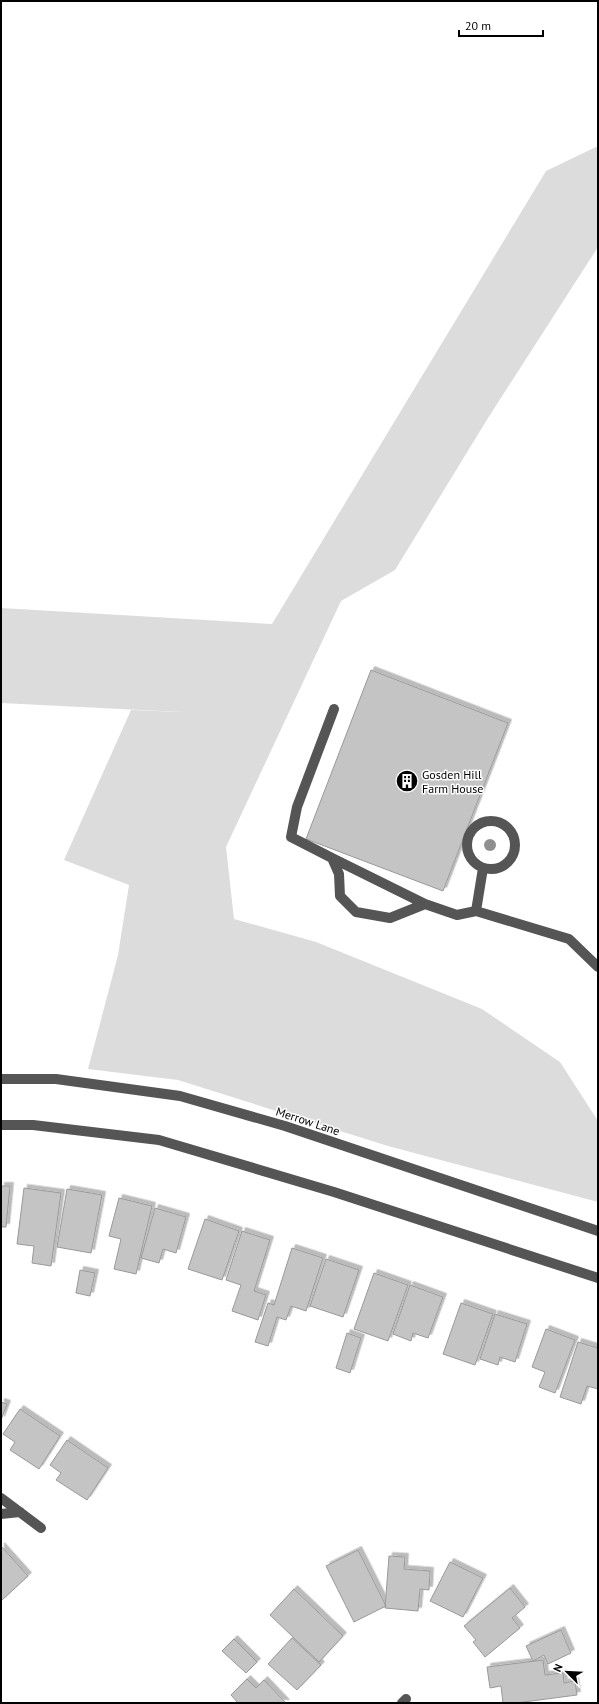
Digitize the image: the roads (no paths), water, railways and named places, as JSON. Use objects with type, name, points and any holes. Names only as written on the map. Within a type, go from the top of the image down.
[{"type":"street","points":[[334,709],[298,807],[291,837],[425,904],[457,915],[476,911],[569,939],[598,967]]},
{"type":"street","points":[[487,821],[495,821],[502,824],[513,835],[514,851],[511,858],[499,867],[483,868],[476,864],[471,858],[468,851],[468,835],[479,824],[487,821]]},
{"type":"street","points":[[332,858],[339,874],[340,896],[356,912],[390,918],[425,904]]},
{"type":"street","points":[[476,911],[483,868]]},
{"type":"street","name":"Merrow Lane","points":[[1,1079],[56,1079],[180,1096],[285,1126],[598,1231]]},
{"type":"street","points":[[1,1125],[32,1125],[159,1140],[334,1192],[598,1278]]},
{"type":"street","points":[[1,1498],[42,1528]]},
{"type":"street","points":[[1,1514],[20,1512]]},
{"type":"place","name":"Gosden Hill Farm House","points":[[407,781]]}]
